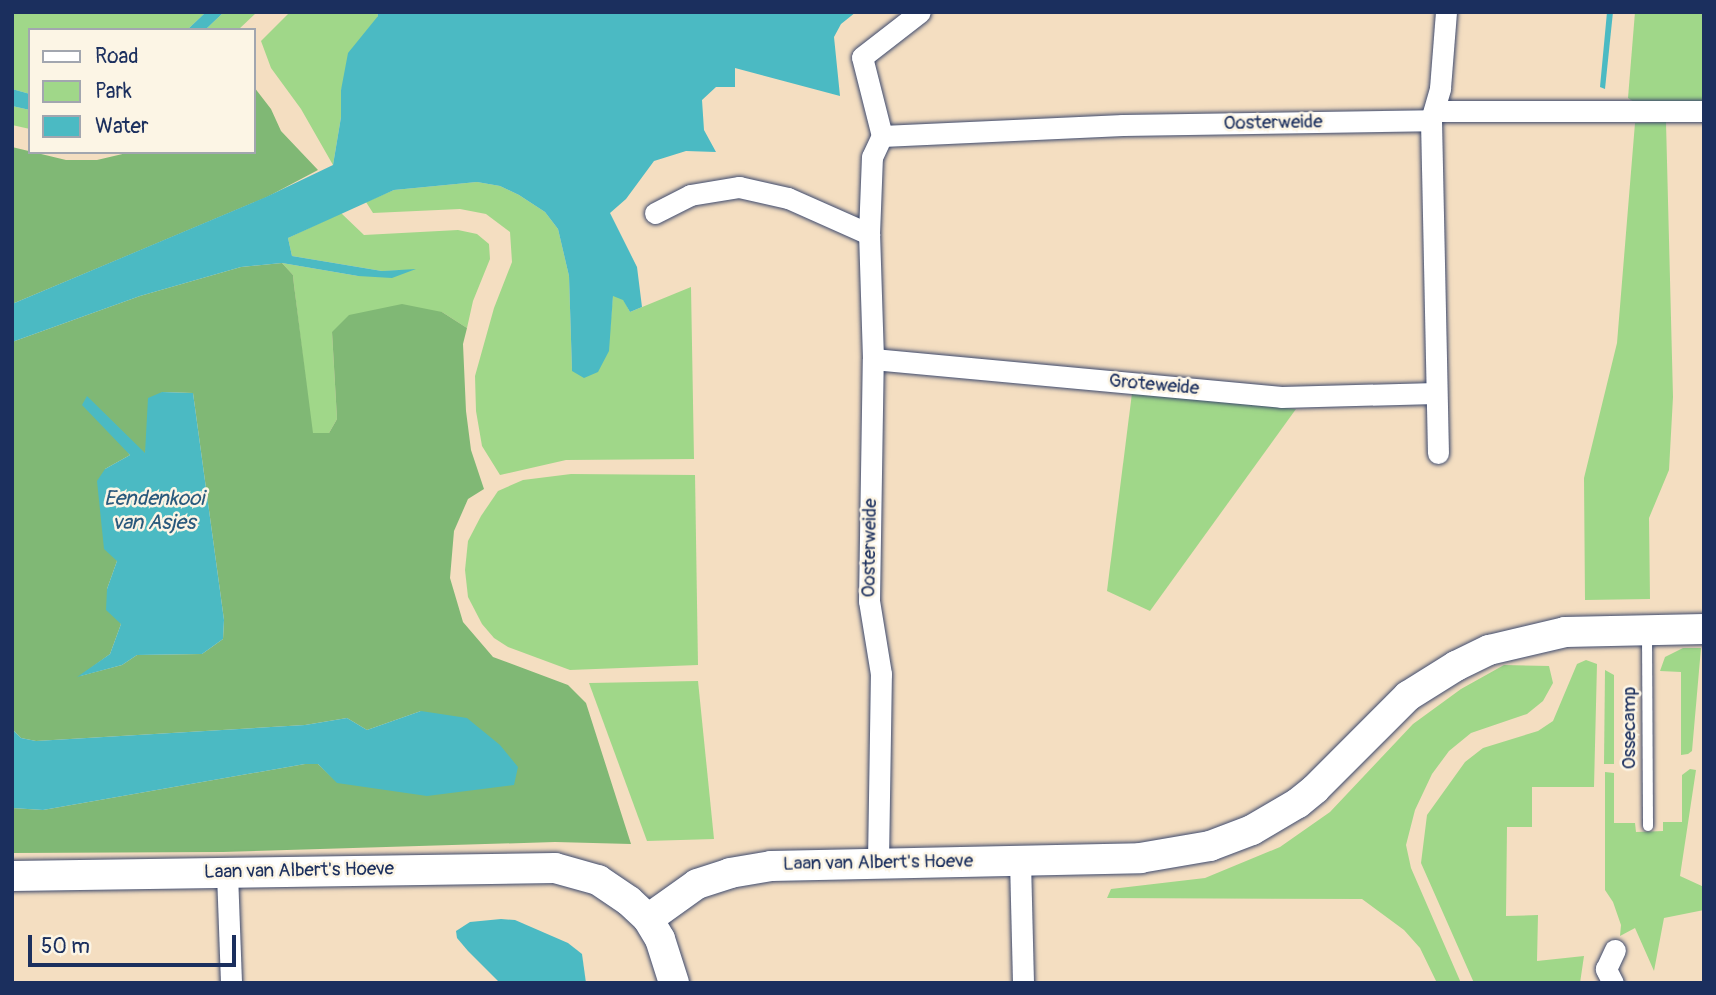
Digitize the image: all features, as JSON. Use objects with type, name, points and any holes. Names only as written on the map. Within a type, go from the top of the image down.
[{"type":"street","points":[[882,136],[862,57],[920,12]]},
{"type":"street","points":[[1438,453],[1432,116],[1440,88],[1446,12]]},
{"type":"street","name":"Oosterweide","points":[[878,861],[881,674],[869,601],[873,359],[869,234],[872,157],[882,136],[1123,125],[1704,111]]},
{"type":"street","points":[[655,213],[690,194],[739,187],[788,198],[869,234]]},
{"type":"street","name":"Groteweide","points":[[873,359],[1281,397],[1436,393]]},
{"type":"street","name":"Laan van Albert's Hoeve","points":[[12,876],[540,866],[578,872],[597,880],[629,901],[648,919],[697,884],[722,875],[771,866],[878,861],[1140,858],[1210,846],[1252,830],[1298,803],[1390,712],[1456,666],[1489,650],[1565,632],[1704,629]]},
{"type":"street","points":[[1020,860],[1023,983]]},
{"type":"street","points":[[227,873],[231,983]]},
{"type":"street","points":[[648,919],[668,956],[674,983]]},
{"type":"street","points":[[1613,983],[1606,969],[1615,950]]},
{"type":"lane","name":"Ossecamp","points":[[1647,630],[1648,826]]},
{"type":"green space","points":[[12,12],[206,12],[189,28],[28,28],[28,93],[12,89]]},
{"type":"green space","points":[[224,12],[257,12],[240,28],[207,28]]},
{"type":"green space","points":[[290,12],[377,12],[378,16],[341,90],[341,117],[333,165],[301,109],[271,68],[261,41]]},
{"type":"green space","points":[[1635,12],[1704,12],[1704,103],[1637,104],[1628,98]]},
{"type":"green space","points":[[256,90],[271,109],[281,131],[318,170],[267,197],[12,304],[12,147],[28,151],[28,154],[66,160],[97,160],[122,154],[256,154]]},
{"type":"green space","points":[[12,106],[28,110],[28,129],[12,125]]},
{"type":"green space","points":[[1666,122],[1673,397],[1669,470],[1649,518],[1650,599],[1585,600],[1584,478],[1617,343],[1635,123]]},
{"type":"green space","points":[[477,182],[500,186],[519,195],[545,212],[558,229],[569,276],[572,371],[608,351],[613,295],[623,299],[630,312],[691,287],[694,459],[566,460],[500,475],[482,446],[476,411],[475,376],[494,308],[512,262],[510,232],[486,214],[460,209],[373,213],[366,202],[394,190]]},
{"type":"green space","points":[[341,213],[364,235],[458,230],[477,234],[489,244],[490,259],[473,301],[467,328],[442,312],[332,332],[337,419],[329,433],[312,433],[293,275],[282,263],[358,276],[413,270],[382,271],[292,256],[288,238]]},
{"type":"green space","points":[[282,263],[293,275],[313,433],[329,433],[337,419],[332,332],[349,315],[402,304],[442,312],[467,328],[463,344],[466,411],[471,450],[484,489],[468,499],[454,531],[450,578],[463,622],[493,657],[568,685],[586,703],[631,844],[555,842],[223,852],[12,853],[12,808],[43,810],[305,764],[318,764],[338,783],[421,711],[367,730],[347,718],[305,725],[36,741],[21,738],[12,729],[12,342],[140,296],[241,267]],"holes":[[[162,392],[193,393],[224,620],[223,639],[202,654],[137,655],[122,665],[80,676],[110,654],[121,624],[107,589],[117,561],[105,469],[130,455],[87,397],[145,454]]]},
{"type":"green space","points":[[1132,393],[1296,409],[1150,611],[1107,591]]},
{"type":"green space","points":[[571,474],[695,475],[698,665],[570,670],[508,647],[494,638],[482,624],[468,597],[465,570],[468,541],[481,516],[498,491],[523,480]]},
{"type":"green space","points":[[1683,648],[1701,648],[1692,751],[1681,755],[1681,672],[1660,671],[1665,657]]},
{"type":"green space","points":[[1586,660],[1597,664],[1594,787],[1532,787],[1532,827],[1507,827],[1506,916],[1538,915],[1537,961],[1584,956],[1580,983],[1474,983],[1421,863],[1427,815],[1465,762],[1483,748],[1538,731],[1553,721],[1577,664]]},
{"type":"green space","points":[[1504,665],[1549,666],[1553,683],[1543,701],[1527,714],[1471,733],[1449,751],[1432,774],[1415,810],[1406,845],[1411,868],[1461,983],[1437,983],[1420,948],[1404,930],[1362,899],[1107,898],[1111,889],[1205,878],[1280,847],[1330,812],[1413,724],[1461,689]]},
{"type":"green space","points":[[1605,670],[1614,675],[1614,764],[1604,764]]},
{"type":"green space","points":[[698,681],[714,839],[647,841],[589,683]]},
{"type":"green space","points":[[1690,769],[1696,770],[1680,876],[1704,887],[1704,910],[1664,918],[1654,971],[1635,928],[1620,936],[1621,925],[1613,902],[1605,890],[1605,772],[1614,773],[1614,823],[1635,823],[1636,832],[1663,831],[1663,822],[1682,822],[1682,775]]},
{"type":"water","points":[[206,12],[224,12],[207,28],[189,28]]},
{"type":"water","points":[[377,12],[856,12],[841,24],[834,37],[840,96],[735,68],[735,87],[716,87],[702,100],[704,130],[716,152],[686,151],[654,161],[626,199],[610,213],[637,267],[642,307],[630,312],[623,300],[613,296],[609,351],[598,372],[584,378],[572,371],[569,276],[558,229],[545,212],[519,195],[500,186],[477,182],[394,190],[288,238],[292,256],[382,271],[416,269],[392,278],[358,276],[282,263],[241,267],[140,296],[12,342],[12,304],[266,197],[333,165],[348,53],[378,16]]},
{"type":"water","points":[[1607,12],[1613,12],[1605,89],[1600,87]]},
{"type":"water","points":[[12,89],[28,93],[28,110],[12,106]]},
{"type":"water","name":"Eendenkooi van Asjes","points":[[162,392],[193,393],[224,620],[223,639],[202,654],[137,655],[122,665],[77,677],[110,654],[121,624],[106,610],[107,589],[117,561],[104,549],[97,481],[105,469],[130,455],[82,405],[87,396],[145,453],[148,398]]},
{"type":"water","points":[[421,711],[467,718],[500,745],[518,767],[514,785],[427,796],[337,783],[318,764],[305,764],[43,810],[12,808],[12,729],[21,738],[36,741],[305,725],[347,718],[367,730]]},
{"type":"water","points":[[515,920],[568,943],[582,954],[586,983],[500,983],[457,938],[456,931],[470,922]]}]
